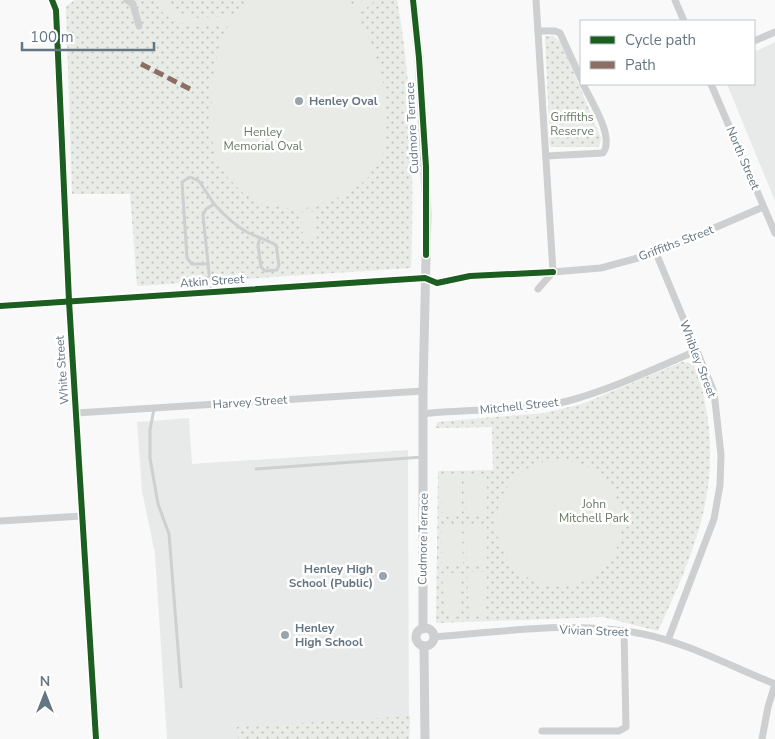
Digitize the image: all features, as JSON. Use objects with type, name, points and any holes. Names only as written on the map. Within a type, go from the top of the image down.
[{"type":"street","name":"White Street","points":[[52,0],[56,10],[69,302],[96,739]]},
{"type":"street","points":[[127,0],[133,4],[139,26]]},
{"type":"street","name":"Cudmore Terrace","points":[[412,0],[417,30],[426,167],[423,391],[424,629]]},
{"type":"street","points":[[536,0],[553,272],[538,289]]},
{"type":"street","points":[[675,0],[684,20]]},
{"type":"street","points":[[538,31],[556,30],[560,33],[580,77]]},
{"type":"street","points":[[755,41],[775,32]]},
{"type":"street","points":[[546,156],[603,153],[608,147],[608,136],[583,85]]},
{"type":"street","name":"North Street","points":[[711,85],[775,233]]},
{"type":"street","name":"Griffiths Street","points":[[553,272],[601,268],[656,253],[763,207]]},
{"type":"street","name":"Whibley Street","points":[[656,253],[714,392],[720,438],[720,485],[714,519],[668,640]]},
{"type":"street","name":"Atkin Street","points":[[0,306],[425,278]]},
{"type":"street","name":"Mitchell Street","points":[[423,414],[509,409],[567,401],[596,392],[696,351]]},
{"type":"street","name":"Harvey Street","points":[[76,413],[423,391]]},
{"type":"street","points":[[0,521],[82,516]]},
{"type":"street","name":"Vivian Street","points":[[434,637],[571,628],[624,630],[668,640],[775,684]]},
{"type":"street","points":[[424,629],[429,630],[434,637],[432,643],[424,646],[419,644],[416,638],[418,631],[424,629]]},
{"type":"street","points":[[542,732],[619,732],[626,727],[624,630]]},
{"type":"street","points":[[424,646],[425,739]]},
{"type":"street","points":[[762,739],[775,684]]},
{"type":"lane","points":[[208,264],[192,264],[187,258],[182,182],[190,177],[199,181],[214,204],[229,220],[276,245],[279,265],[277,270],[265,271],[260,267],[258,245],[260,238]]},
{"type":"lane","points":[[211,292],[204,214],[206,209],[214,204]]},
{"type":"lane","points":[[154,408],[150,430],[150,458],[158,504],[169,534],[181,687]]},
{"type":"lane","points":[[256,469],[423,458]]},
{"type":"shaded area","points":[[775,42],[775,201],[727,85],[755,85],[755,52]]},
{"type":"shaded area","name":"Henley High School","points":[[189,418],[192,464],[408,450],[409,739],[167,739],[155,554],[142,491],[137,422]]},
{"type":"green space","name":"Henley Memorial Oval","points":[[75,0],[397,0],[406,66],[411,134],[411,268],[137,286],[130,194],[72,194],[66,6]]},
{"type":"green space","name":"Henley Oval","points":[[154,0],[165,0],[174,10],[193,18],[234,16],[251,0],[342,0],[350,6],[360,0],[376,0],[358,15],[372,45],[382,75],[387,117],[384,152],[367,179],[349,193],[317,206],[296,210],[263,204],[243,193],[227,177],[216,158],[209,125],[212,104],[211,84],[221,39],[229,24],[196,25],[177,22],[161,11]]},
{"type":"green space","name":"Griffiths Reserve","points":[[545,36],[553,36],[561,42],[601,138],[599,147],[550,147]]},
{"type":"green space","points":[[301,212],[315,212],[317,240],[303,241]]},
{"type":"green space","name":"John Mitchell Park","points":[[682,362],[693,363],[702,388],[710,444],[709,472],[706,500],[700,526],[681,578],[658,631],[603,617],[436,623],[438,471],[493,470],[492,427],[436,428],[437,422],[544,413],[582,404]]},
{"type":"green space","points":[[559,460],[583,465],[603,479],[617,499],[622,523],[617,547],[603,567],[583,581],[559,586],[535,581],[515,567],[501,547],[496,523],[501,499],[515,479],[535,465]]},
{"type":"green space","points":[[441,476],[462,476],[462,516],[442,517]]},
{"type":"green space","points":[[466,476],[487,476],[487,516],[467,516]]},
{"type":"green space","points":[[462,524],[463,565],[442,565],[442,525]]},
{"type":"green space","points":[[466,524],[487,524],[487,564],[467,565]]},
{"type":"green space","points":[[467,572],[487,572],[487,591],[484,591],[484,614],[469,614]]},
{"type":"green space","points":[[442,573],[462,573],[459,614],[445,614]]},
{"type":"green space","points":[[410,716],[409,739],[238,739],[237,727]]},
{"type":"marked path","points":[[141,64],[194,91]]},
{"type":"cycle path","points":[[52,0],[56,10],[69,301],[96,739]]},
{"type":"cycle path","points":[[413,0],[426,167],[426,255]]},
{"type":"cycle path","points":[[0,306],[425,278],[437,283],[470,276],[553,272]]},
{"type":"place","name":"Henley Oval","points":[[299,101]]},
{"type":"place","name":"Henley High School (Public)","points":[[383,576]]},
{"type":"place","name":"Henley High School","points":[[285,635]]}]
